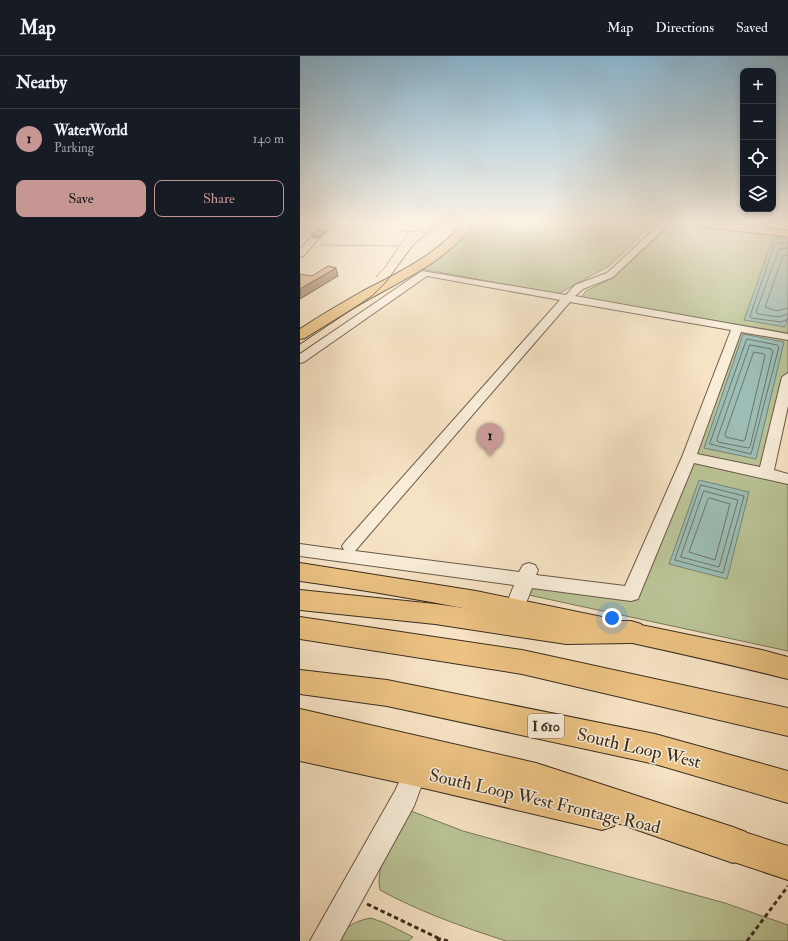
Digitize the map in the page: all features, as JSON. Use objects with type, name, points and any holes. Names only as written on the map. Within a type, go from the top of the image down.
[{"type":"highway","points":[[300,600],[435,614],[566,633],[631,632]]},
{"type":"highway","points":[[300,628],[522,662],[788,722]]},
{"type":"highway","name":"South Loop West","points":[[300,682],[387,693],[639,746],[788,787]]},
{"type":"highway","points":[[300,723],[406,746],[536,779],[732,845]]},
{"type":"main road","points":[[300,327],[409,264]]},
{"type":"main road","points":[[300,335],[352,303],[390,284],[422,264]]},
{"type":"main road","points":[[300,572],[358,579],[514,608],[631,632],[788,668]]},
{"type":"main road","name":"South Loop West Frontage Road","points":[[300,747],[415,771],[732,845],[788,863]]},
{"type":"lane","points":[[351,546],[568,298],[579,287],[610,275],[622,264]]},
{"type":"lane","points":[[300,359],[425,272],[788,337]]},
{"type":"lane","points":[[300,550],[528,575],[631,594],[689,457],[737,328]]},
{"type":"lane","points":[[766,473],[788,377]]},
{"type":"lane","points":[[689,457],[788,479]]},
{"type":"lane","points":[[514,608],[528,575]]},
{"type":"lane","points":[[324,941],[351,896],[405,797],[415,771]]},
{"type":"path","points":[[375,277],[387,264]]},
{"type":"path","points":[[747,941],[788,886]]},
{"type":"path","points":[[351,896],[438,940],[448,941]]},
{"type":"green space","points":[[429,264],[611,264],[558,294],[422,269]]},
{"type":"green space","points":[[628,264],[788,264],[788,333],[581,298],[586,291],[613,278]]},
{"type":"green space","points":[[737,328],[788,337],[788,377],[766,473],[788,480],[788,651],[524,594],[527,580],[631,594]]},
{"type":"green space","points":[[411,811],[463,831],[725,903],[788,925],[788,941],[506,941],[474,930],[426,912],[380,890],[380,869],[388,849]]},
{"type":"green space","points":[[371,918],[385,923],[413,937],[408,941],[337,941],[343,932],[351,925]]},
{"type":"water","points":[[764,264],[788,264],[788,316],[785,327],[744,320]]},
{"type":"water","points":[[743,334],[784,342],[756,459],[704,448]]},
{"type":"water","points":[[699,480],[749,492],[727,579],[669,564]]},
{"type":"building","points":[[328,266],[336,268],[300,289],[300,274],[312,276]]},
{"type":"tram line","points":[[300,344],[372,296],[386,282],[399,264]]},
{"type":"place","name":"WaterWorld","points":[[490,456]]}]
